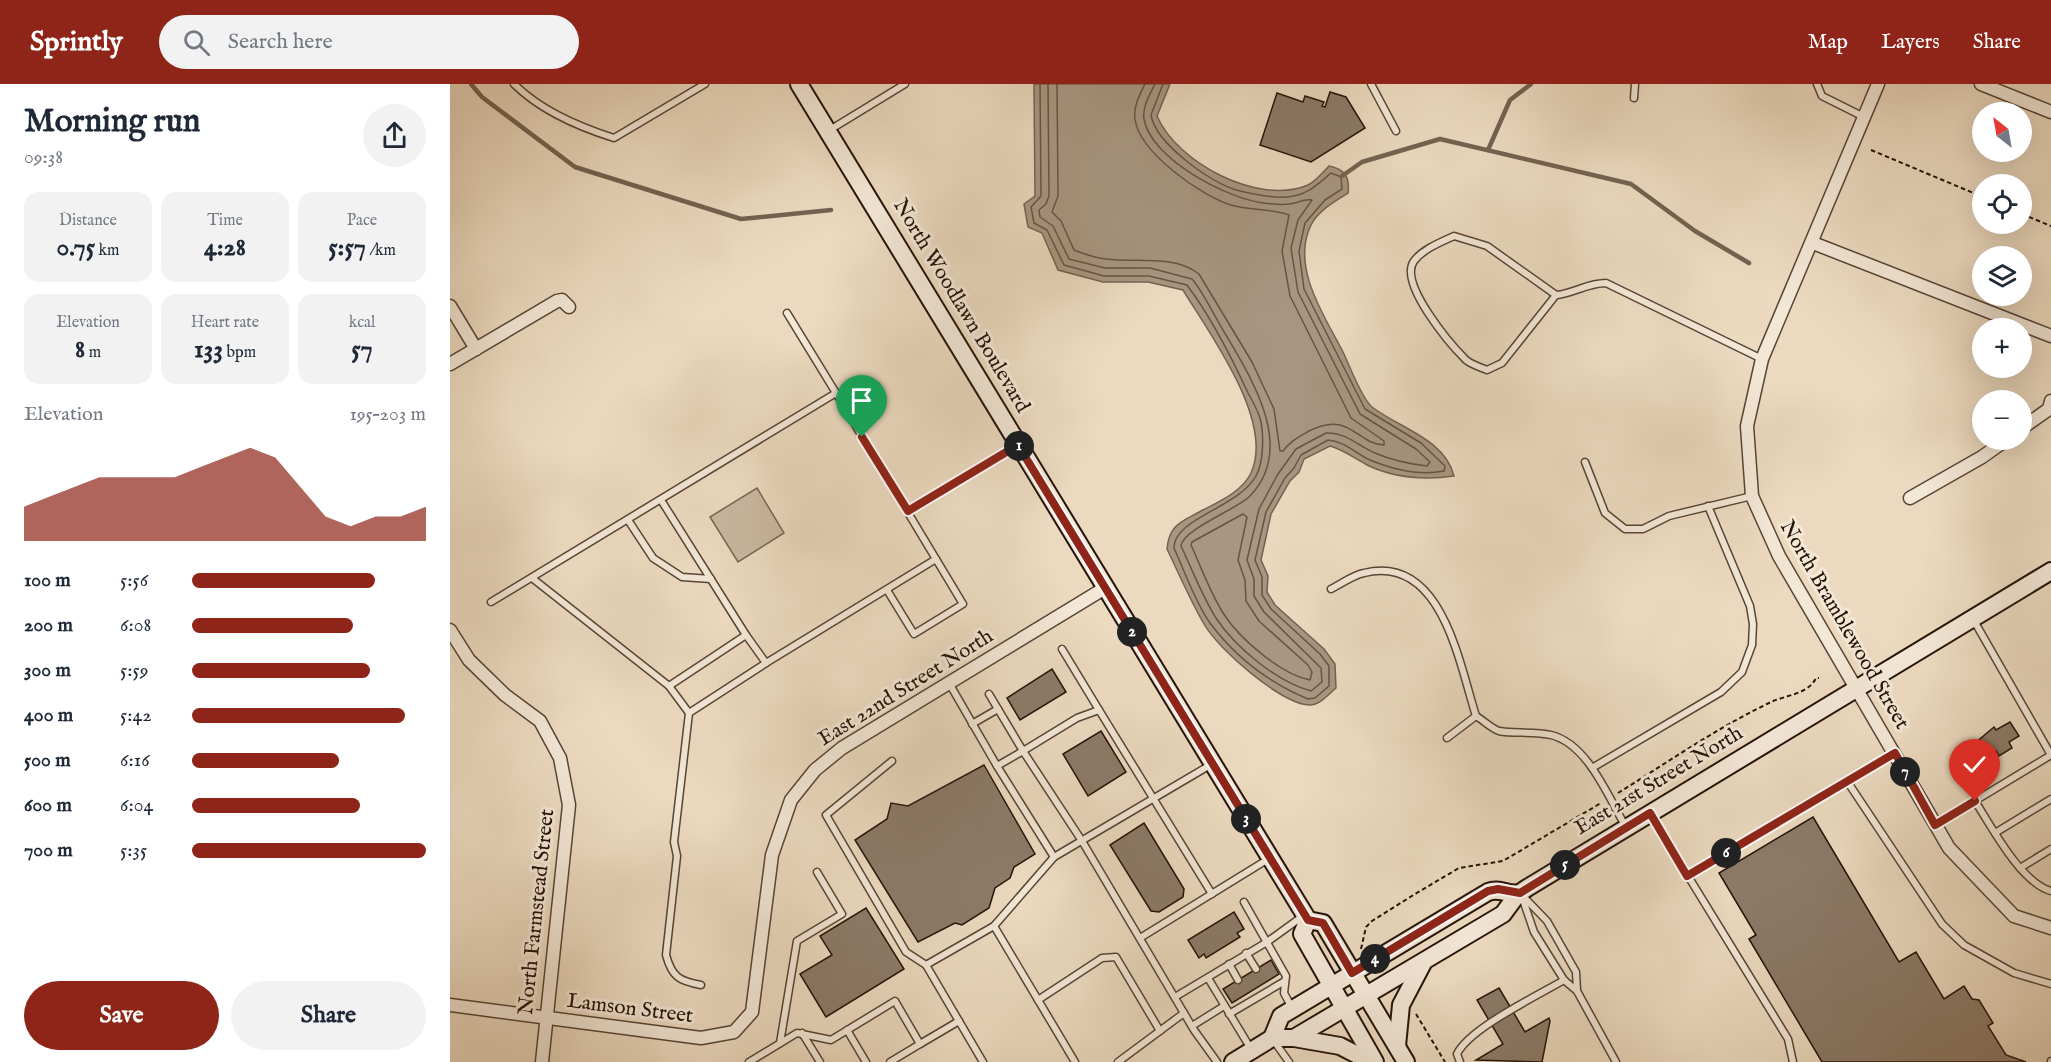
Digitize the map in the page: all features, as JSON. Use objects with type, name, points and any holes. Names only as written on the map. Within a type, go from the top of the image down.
[{"type":"main road","name":"North Woodlawn Boulevard","points":[[799,84],[1306,917],[1323,923],[1406,1062]]},
{"type":"main road","name":"East 21st Street North","points":[[1294,1038],[1503,914],[1520,893],[1626,827],[2051,571]]},
{"type":"main road","points":[[1272,1038],[1278,1020],[1293,1009],[1488,891],[1498,889],[1520,893]]},
{"type":"main road","name":"North Woodlawn Boulevard","points":[[1306,917],[1302,934],[1373,1062]]},
{"type":"main road","points":[[1397,1046],[1401,1005],[1424,961]]},
{"type":"main road","points":[[1233,1062],[1272,1038],[1294,1038],[1340,1046],[1373,1062]]},
{"type":"street","name":"North Bramblewood Street","points":[[1878,84],[1813,243],[1762,359],[1747,426],[1752,496],[1779,556],[1858,688],[1949,848],[2014,916],[2051,928]]},
{"type":"street","points":[[1981,84],[2051,112]]},
{"type":"street","points":[[1813,243],[2051,336]]},
{"type":"street","points":[[450,364],[557,301],[562,300],[569,307]]},
{"type":"street","points":[[450,306],[476,349]]},
{"type":"street","points":[[2032,421],[2049,409],[2051,401]]},
{"type":"street","points":[[1910,498],[1992,450]]},
{"type":"street","name":"East 22nd Street North","points":[[734,1032],[752,1012],[772,855],[791,800],[815,770],[842,748],[1106,588]]},
{"type":"street","name":"North Farmstead Street","points":[[450,630],[468,660],[505,695],[540,721],[560,758],[569,805],[544,1018],[542,1062]]},
{"type":"street","name":"Lamson Street","points":[[450,1005],[701,1038],[734,1032]]},
{"type":"lane","points":[[514,84],[549,111],[585,129],[614,138],[705,84]]},
{"type":"lane","points":[[827,131],[905,84]]},
{"type":"lane","points":[[1371,84],[1396,131]]},
{"type":"lane","points":[[1634,98],[1635,84]]},
{"type":"lane","points":[[1817,84],[1822,96],[1864,118]]},
{"type":"lane","points":[[1556,295],[1502,363],[1487,370],[1468,362],[1449,342],[1419,298],[1410,275],[1414,261],[1434,246],[1454,236],[1487,246],[1556,295],[1570,294],[1592,283],[1606,283],[1762,359]]},
{"type":"lane","points":[[787,312],[963,604],[914,634],[886,590]]},
{"type":"lane","points":[[491,602],[836,393]]},
{"type":"lane","points":[[908,511],[1018,445]]},
{"type":"lane","points":[[1585,462],[1605,513],[1625,529],[1643,529],[1669,516],[1752,496]]},
{"type":"lane","points":[[661,500],[766,663]]},
{"type":"lane","points":[[1592,768],[1721,692],[1742,672],[1752,645],[1753,624],[1750,606],[1708,506]]},
{"type":"lane","points":[[628,520],[653,558],[682,578],[711,579]]},
{"type":"lane","points":[[689,713],[936,559]]},
{"type":"lane","points":[[1331,589],[1363,573],[1386,571],[1407,576],[1432,597],[1446,620],[1476,716],[1499,731],[1527,731],[1554,736],[1576,750],[1592,768],[1626,827]]},
{"type":"lane","points":[[532,578],[669,686],[689,713],[674,842],[677,856],[666,955],[670,971],[684,982],[701,985]]},
{"type":"lane","points":[[1935,825],[2051,755],[1972,619]]},
{"type":"lane","points":[[669,686],[746,635]]},
{"type":"lane","points":[[1062,649],[1212,894]]},
{"type":"lane","points":[[948,682],[1054,857]]},
{"type":"lane","points":[[989,694],[1082,841],[1174,997],[1217,1062]]},
{"type":"lane","points":[[972,724],[998,709]]},
{"type":"lane","points":[[997,766],[1077,718],[1099,710]]},
{"type":"lane","points":[[1447,738],[1476,716]]},
{"type":"lane","points":[[1687,876],[1895,753]]},
{"type":"lane","points":[[892,761],[826,814],[906,952],[926,965],[983,1062]]},
{"type":"lane","points":[[926,965],[994,926],[1054,857],[1212,763]]},
{"type":"lane","points":[[1847,781],[1942,924],[1964,945],[2014,973],[2051,984]]},
{"type":"lane","points":[[1995,834],[2051,799]]},
{"type":"lane","points":[[1975,801],[2020,868],[2051,891]]},
{"type":"lane","points":[[1650,813],[1788,1039],[1793,1062]]},
{"type":"lane","points":[[2020,868],[2051,849]]},
{"type":"lane","points":[[1140,938],[1270,858]]},
{"type":"lane","points":[[780,1043],[797,941],[842,914],[817,872]]},
{"type":"lane","points":[[1520,893],[1534,932],[1564,980],[1576,991],[1616,1062]]},
{"type":"lane","points":[[1520,893],[1547,921],[1576,972],[1576,991]]},
{"type":"lane","points":[[1244,902],[1286,976],[1284,993],[1293,1009]]},
{"type":"lane","points":[[1174,997],[1306,917]]},
{"type":"lane","points":[[994,926],[1075,1062]]},
{"type":"lane","points":[[1246,953],[1256,969]]},
{"type":"lane","points":[[1038,1000],[1102,958],[1116,957],[1160,1031]]},
{"type":"lane","points":[[1228,964],[1239,980]]},
{"type":"lane","points":[[1208,978],[1252,1050]]},
{"type":"lane","points":[[1460,1062],[1457,1054],[1461,1045],[1475,1033],[1564,980]]},
{"type":"lane","points":[[1229,1014],[1285,981]]},
{"type":"lane","points":[[1264,983],[1269,991]]},
{"type":"lane","points":[[1247,994],[1252,1001]]},
{"type":"lane","points":[[749,1062],[797,1033],[831,1040],[895,1001],[920,1044]]},
{"type":"lane","points":[[1192,1026],[1224,1006]]},
{"type":"lane","points":[[1118,1062],[1184,1013]]},
{"type":"lane","points":[[890,1062],[959,1021]]},
{"type":"lane","points":[[847,1030],[866,1062]]},
{"type":"lane","points":[[802,1034],[820,1062]]},
{"type":"lane","points":[[1272,1038],[1289,1062]]},
{"type":"path","points":[[1871,150],[1972,192]]},
{"type":"path","points":[[2032,218],[2051,226]]},
{"type":"path","points":[[1616,794],[1758,709],[1812,686],[1816,678],[1819,678]]},
{"type":"path","points":[[1361,949],[1366,927],[1371,921],[1415,894],[1459,868],[1503,861],[1599,804]]},
{"type":"path","points":[[1413,1008],[1445,1062]]},
{"type":"shaded area","points":[[757,488],[784,533],[738,562],[710,517]]},
{"type":"water","points":[[1034,84],[1170,84],[1157,116],[1167,133],[1182,150],[1222,176],[1244,185],[1267,190],[1288,190],[1308,185],[1329,166],[1339,169],[1347,178],[1348,193],[1318,215],[1311,225],[1306,241],[1307,275],[1313,292],[1368,403],[1431,443],[1449,463],[1454,476],[1421,478],[1388,473],[1330,446],[1304,459],[1299,472],[1290,481],[1271,514],[1261,560],[1268,576],[1267,592],[1275,605],[1324,649],[1335,664],[1336,688],[1316,704],[1297,702],[1282,695],[1251,673],[1222,647],[1204,624],[1167,549],[1170,534],[1178,525],[1229,496],[1242,486],[1251,473],[1256,452],[1254,429],[1247,404],[1222,353],[1183,290],[1148,282],[1103,282],[1058,270],[1042,233],[1028,227],[1024,204],[1035,196]]},
{"type":"building","points":[[1330,92],[1346,97],[1365,128],[1311,162],[1260,145],[1277,93],[1303,102],[1305,96],[1324,102],[1322,106],[1325,107]]},
{"type":"building","points":[[1052,669],[1066,692],[1020,720],[1007,698]]},
{"type":"building","points":[[2010,722],[2019,736],[2009,742],[2012,748],[1999,756],[1996,751],[1984,759],[1974,744],[1994,727],[1996,730]]},
{"type":"building","points":[[1101,731],[1126,772],[1088,796],[1063,754]]},
{"type":"building","points":[[984,765],[1035,854],[1014,867],[1010,878],[995,888],[989,908],[962,925],[955,923],[918,942],[855,840],[887,819],[891,803],[908,806]]},
{"type":"building","points":[[1813,817],[1899,962],[1916,952],[1944,999],[1964,986],[1972,999],[1979,1000],[1993,1023],[1988,1026],[2006,1055],[2026,1062],[1822,1062],[1749,939],[1756,935],[1719,873]]},
{"type":"building","points":[[1144,823],[1184,889],[1183,897],[1159,912],[1151,911],[1110,845]]},
{"type":"building","points":[[866,908],[904,969],[826,1017],[800,974],[832,955],[820,936]]},
{"type":"building","points":[[1234,912],[1244,929],[1237,933],[1240,937],[1206,958],[1204,954],[1199,958],[1188,940]]},
{"type":"building","points":[[1271,960],[1279,974],[1232,1003],[1223,989]]},
{"type":"building","points":[[1499,988],[1525,1032],[1549,1018],[1542,1062],[1476,1060],[1503,1044],[1477,1000]]},
{"type":"waterway","points":[[471,84],[482,97],[575,167],[741,219],[831,210]]},
{"type":"waterway","points":[[1488,150],[1510,100],[1531,84]]},
{"type":"waterway","points":[[1342,176],[1362,162],[1440,139],[1631,184],[1695,231],[1749,263]]},
{"type":"route","points":[[862,437],[908,511],[1018,445],[1308,920],[1323,923],[1352,973],[1488,891],[1498,889],[1508,893],[1520,893],[1650,813],[1687,876],[1895,753],[1935,825],[1975,801]]}]
